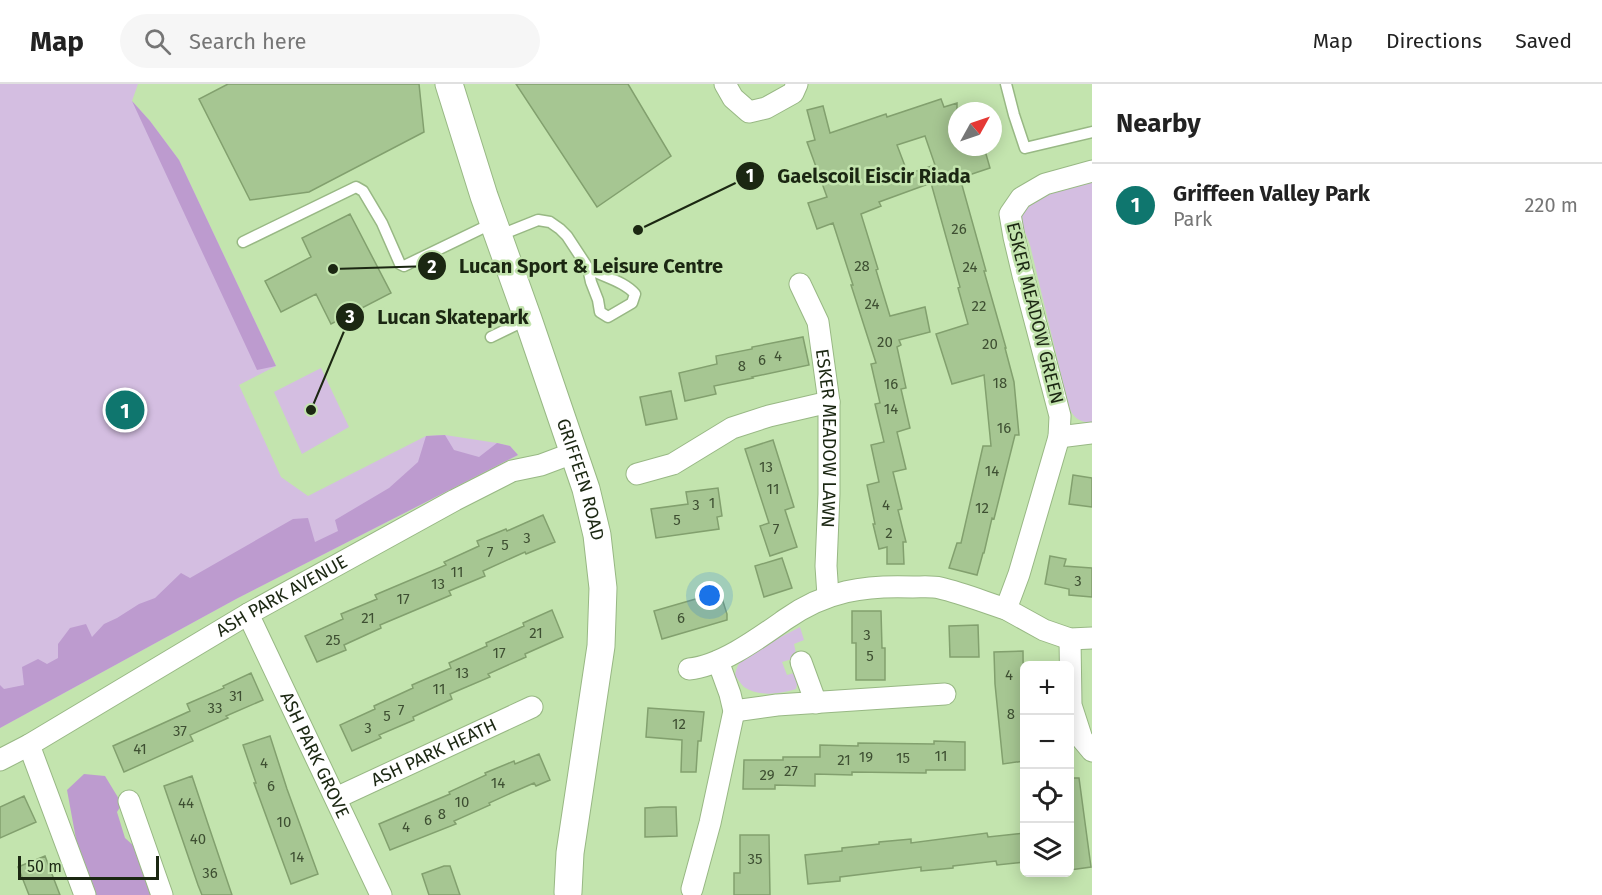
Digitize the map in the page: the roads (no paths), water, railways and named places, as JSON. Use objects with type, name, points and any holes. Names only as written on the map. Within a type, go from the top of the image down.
[{"type":"street","name":"GRIFFEEN ROAD","points":[[449,84],[459,120],[586,489],[597,535],[603,588],[601,646],[570,853],[568,894]]},
{"type":"street","points":[[725,84],[734,98],[749,112],[766,108],[794,93],[797,84]]},
{"type":"street","name":"ESKER MEADOW GREEN","points":[[1006,609],[1019,574],[1059,437],[1060,416],[1023,275],[1010,214],[1021,198],[1045,184],[1092,171]]},
{"type":"street","name":"ESKER MEADOW LAWN","points":[[800,284],[818,322],[829,402],[826,566],[828,596]]},
{"type":"street","points":[[637,474],[673,464],[732,428],[769,416],[829,402]]},
{"type":"street","points":[[1059,437],[1092,433]]},
{"type":"street","name":"ASH PARK AVENUE","points":[[0,760],[248,614],[455,500],[512,471],[541,465],[573,453]]},
{"type":"street","points":[[689,669],[700,668],[718,661],[766,634],[787,618],[828,596],[853,589],[895,586],[939,588],[1006,609],[1044,630],[1070,639],[1092,638]]},
{"type":"street","name":"ASH PARK GROVE","points":[[248,614],[381,895]]},
{"type":"street","points":[[1070,639],[1071,705],[1082,740],[1092,751]]},
{"type":"street","points":[[692,889],[710,823],[734,711],[718,661]]},
{"type":"street","points":[[801,662],[816,703]]},
{"type":"street","points":[[734,711],[777,705],[945,694]]},
{"type":"street","name":"ASH PARK HEATH","points":[[336,798],[532,707]]},
{"type":"street","points":[[29,745],[85,895]]},
{"type":"street","points":[[129,801],[162,895]]},
{"type":"lane","points":[[1006,84],[1025,148],[1092,132]]},
{"type":"lane","points":[[243,242],[356,187],[363,191],[382,223],[400,264],[404,266],[496,229],[538,220],[550,222],[567,236],[588,268],[600,312],[608,317],[632,303],[635,294],[629,287],[588,268]]},
{"type":"lane","points":[[491,337],[528,318]]},
{"type":"place","name":"Gaelscoil Eiscir Riada","points":[[638,230]]},
{"type":"place","name":"Lucan Sport & Leisure Centre","points":[[333,269]]},
{"type":"place","name":"Griffeen Valley Park","points":[[125,410]]},
{"type":"place","name":"Lucan Skatepark","points":[[311,410]]}]
